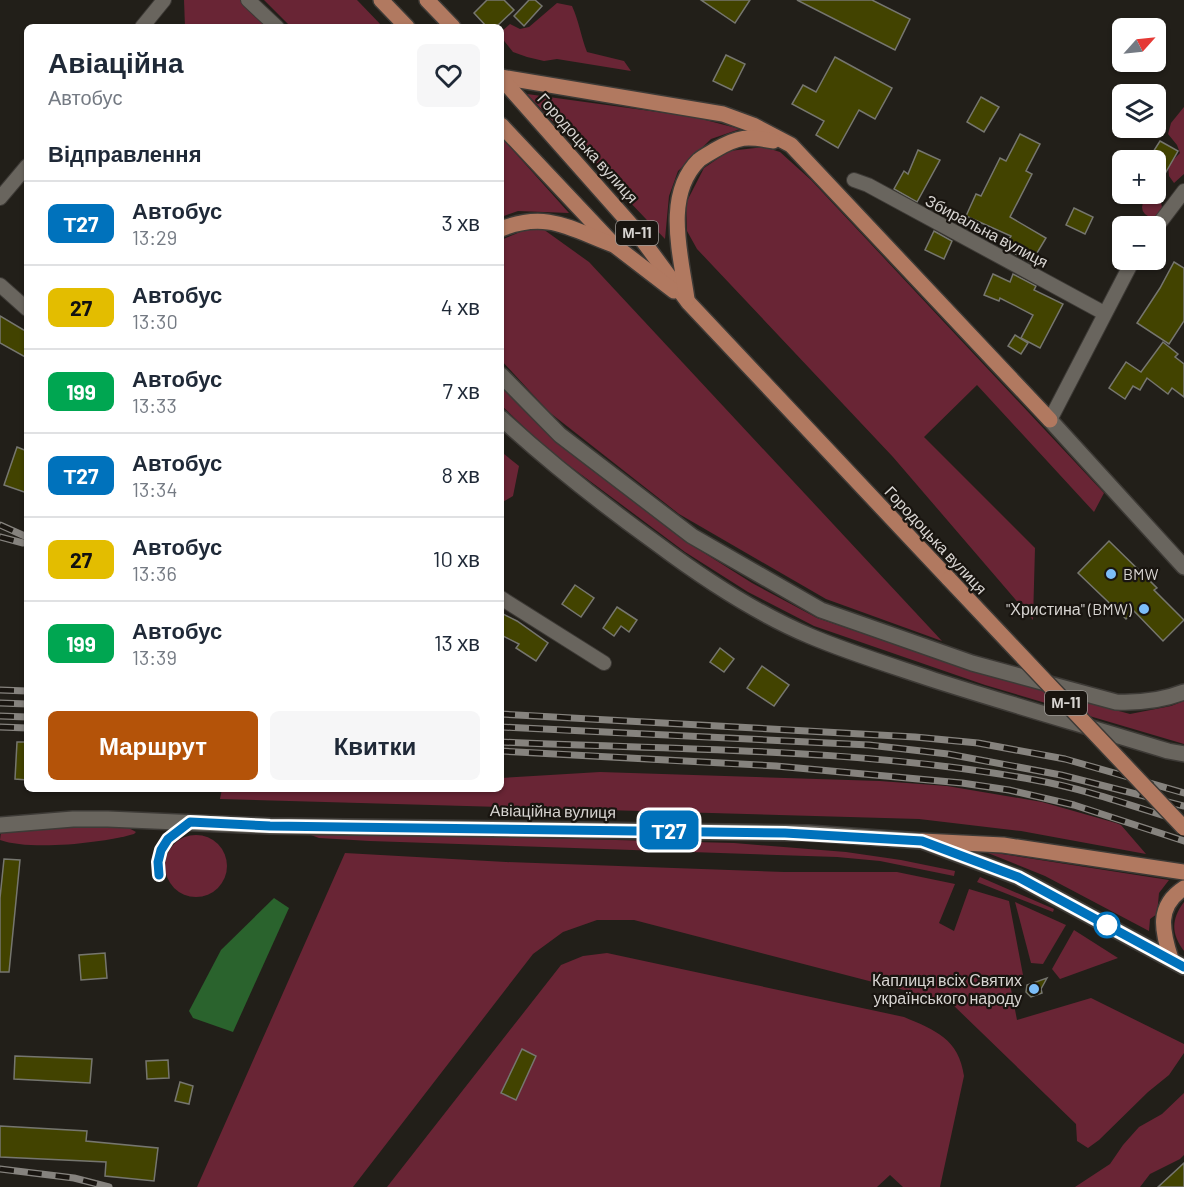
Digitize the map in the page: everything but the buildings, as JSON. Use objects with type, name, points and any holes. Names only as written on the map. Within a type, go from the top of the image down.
[{"type":"main road","points":[[381,0],[400,23]]},
{"type":"main road","points":[[427,0],[450,24]]},
{"type":"main road","points":[[504,79],[723,114],[791,145],[1050,420]]},
{"type":"main road","name":"Городоцька вулиця","points":[[504,81],[632,226],[688,302],[1184,828]]},
{"type":"main road","name":"Городоцька вулиця","points":[[504,128],[614,245],[688,302]]},
{"type":"main road","points":[[688,302],[677,233],[680,199],[686,178],[700,159],[728,143],[750,137],[791,145]]},
{"type":"main road","points":[[504,228],[520,222],[548,220],[614,245]]},
{"type":"main road","points":[[922,841],[1004,845],[1184,872]]},
{"type":"main road","points":[[1178,963],[1163,935],[1164,912],[1177,892],[1184,888]]},
{"type":"street","points":[[144,24],[164,0]]},
{"type":"street","points":[[248,0],[274,24]]},
{"type":"street","points":[[0,198],[24,170]]},
{"type":"street","name":"Збиральна вулиця","points":[[854,180],[868,185],[1104,313]]},
{"type":"street","points":[[1165,216],[1184,191]]},
{"type":"street","points":[[1128,270],[1050,420],[1184,567]]},
{"type":"street","points":[[0,285],[24,306]]},
{"type":"street","points":[[504,378],[560,435],[692,536],[821,610],[972,663],[1116,702],[1155,701],[1184,692]]},
{"type":"street","points":[[504,421],[541,455],[602,504],[682,562],[743,603],[810,636],[966,690],[1184,754]]},
{"type":"street","points":[[504,600],[604,663]]},
{"type":"street","name":"Авіаційна вулиця","points":[[0,825],[73,819],[108,819],[270,826],[808,833],[922,841],[1018,877],[1178,963]]},
{"type":"shaded area","points":[[184,0],[243,0],[271,24],[185,24]]},
{"type":"shaded area","points":[[264,0],[357,0],[380,24],[288,24]]},
{"type":"shaded area","points":[[557,3],[572,6],[587,52],[624,61],[631,71],[557,59],[544,61],[513,52],[504,41],[504,29],[510,24],[520,29],[529,27]]},
{"type":"shaded area","points":[[527,94],[694,117],[740,129],[711,139],[678,171],[669,196],[665,239]]},
{"type":"shaded area","points":[[1184,107],[1184,174],[1174,183],[1169,176],[1168,165],[1180,153],[1168,134],[1171,123]]},
{"type":"shaded area","points":[[504,140],[569,213],[518,211],[504,216]]},
{"type":"shaded area","points":[[764,147],[780,152],[811,180],[1104,493],[1094,512],[977,385],[924,437],[1035,548],[1033,620],[893,457],[697,249],[687,231],[686,203],[704,168],[729,151]]},
{"type":"shaded area","points":[[1143,204],[1161,204],[1161,211],[1156,216],[1148,216],[1143,211]]},
{"type":"shaded area","points":[[543,229],[589,262],[942,641],[826,599],[679,514],[549,412],[504,363],[504,239],[525,230]]},
{"type":"shaded area","points":[[504,390],[556,442],[690,544],[752,583],[817,618],[986,675],[1130,714],[1171,706],[1184,701],[1184,744],[985,685],[814,626],[748,592],[685,552],[547,449],[504,408]]},
{"type":"shaded area","points":[[504,454],[519,466],[513,496],[504,501]]},
{"type":"shaded area","points":[[600,772],[880,781],[947,786],[1042,802],[1116,823],[1121,825],[1146,854],[1021,831],[919,819],[220,799],[221,792],[504,792],[504,778]]},
{"type":"shaded area","points":[[90,826],[127,827],[136,832],[104,840],[67,844],[29,845],[0,840],[1,832]]},
{"type":"shaded area","points":[[303,832],[734,843],[846,852],[955,871],[954,876],[880,861],[837,857],[370,841],[319,838]]},
{"type":"shaded area","points":[[190,835],[202,835],[218,844],[225,854],[227,866],[225,878],[218,888],[202,897],[190,897],[179,892],[170,883],[165,872],[165,860],[170,849],[179,840]]},
{"type":"shaded area","points":[[983,851],[1169,880],[1159,893],[1157,914],[1150,919],[1149,931],[1045,876]]},
{"type":"shaded area","points":[[345,853],[506,862],[784,872],[897,872],[955,884],[939,923],[954,931],[969,889],[1009,901],[1023,975],[1010,984],[1017,1020],[1091,998],[1184,1044],[1184,1053],[1169,1075],[1088,1148],[1077,1141],[1076,1124],[950,1002],[634,920],[597,920],[563,932],[533,954],[353,1187],[197,1187]]},
{"type":"shaded area","points":[[980,877],[1054,909],[1053,912],[977,882]]},
{"type":"shaded area","points":[[274,898],[289,908],[233,1032],[193,1018],[189,1011],[221,950]]},
{"type":"shaded area","points":[[1015,902],[1066,925],[1043,964],[1031,963]]},
{"type":"shaded area","points":[[1184,902],[1184,951],[1177,939],[1174,926],[1177,914]]},
{"type":"shaded area","points":[[1074,930],[1118,958],[1060,979],[1052,969]]},
{"type":"shaded area","points":[[607,953],[904,1017],[926,1026],[944,1038],[957,1053],[964,1076],[940,1187],[903,1187],[890,1175],[877,1187],[387,1187],[561,965],[583,956]]},
{"type":"shaded area","points":[[1184,1093],[1184,1155],[1180,1159],[1150,1174],[1140,1187],[1075,1187],[1110,1164],[1139,1127],[1162,1114]]},
{"type":"railway","points":[[0,525],[24,536]]},
{"type":"railway","points":[[0,537],[23,543]]},
{"type":"railway","points":[[0,690],[24,691]]},
{"type":"railway","points":[[0,703],[24,704]]},
{"type":"railway","points":[[504,714],[915,737],[978,743],[1065,759],[1184,793]]},
{"type":"railway","points":[[0,716],[24,717]]},
{"type":"railway","points":[[0,727],[24,728]]},
{"type":"railway","points":[[504,727],[869,745],[948,754],[1061,775],[1184,806]]},
{"type":"railway","points":[[504,742],[769,752],[903,762],[1035,780],[1073,788],[1184,822]]},
{"type":"railway","points":[[504,751],[776,766],[962,783],[1009,790],[1074,805],[1184,841]]},
{"type":"railway","points":[[0,1169],[74,1178],[109,1187]]},
{"type":"bus line","name":"Т27","points":[[159,875],[158,862],[161,850],[168,839],[190,822],[270,826],[808,833],[922,841],[1018,877],[1184,967]]},
{"type":"place","name":"BMW","points":[[1111,574]]},
{"type":"place","name":"\"Христина\" (BMW)","points":[[1144,609]]},
{"type":"place","name":"Каплиця всіх Святих українського народу","points":[[1034,989]]}]
